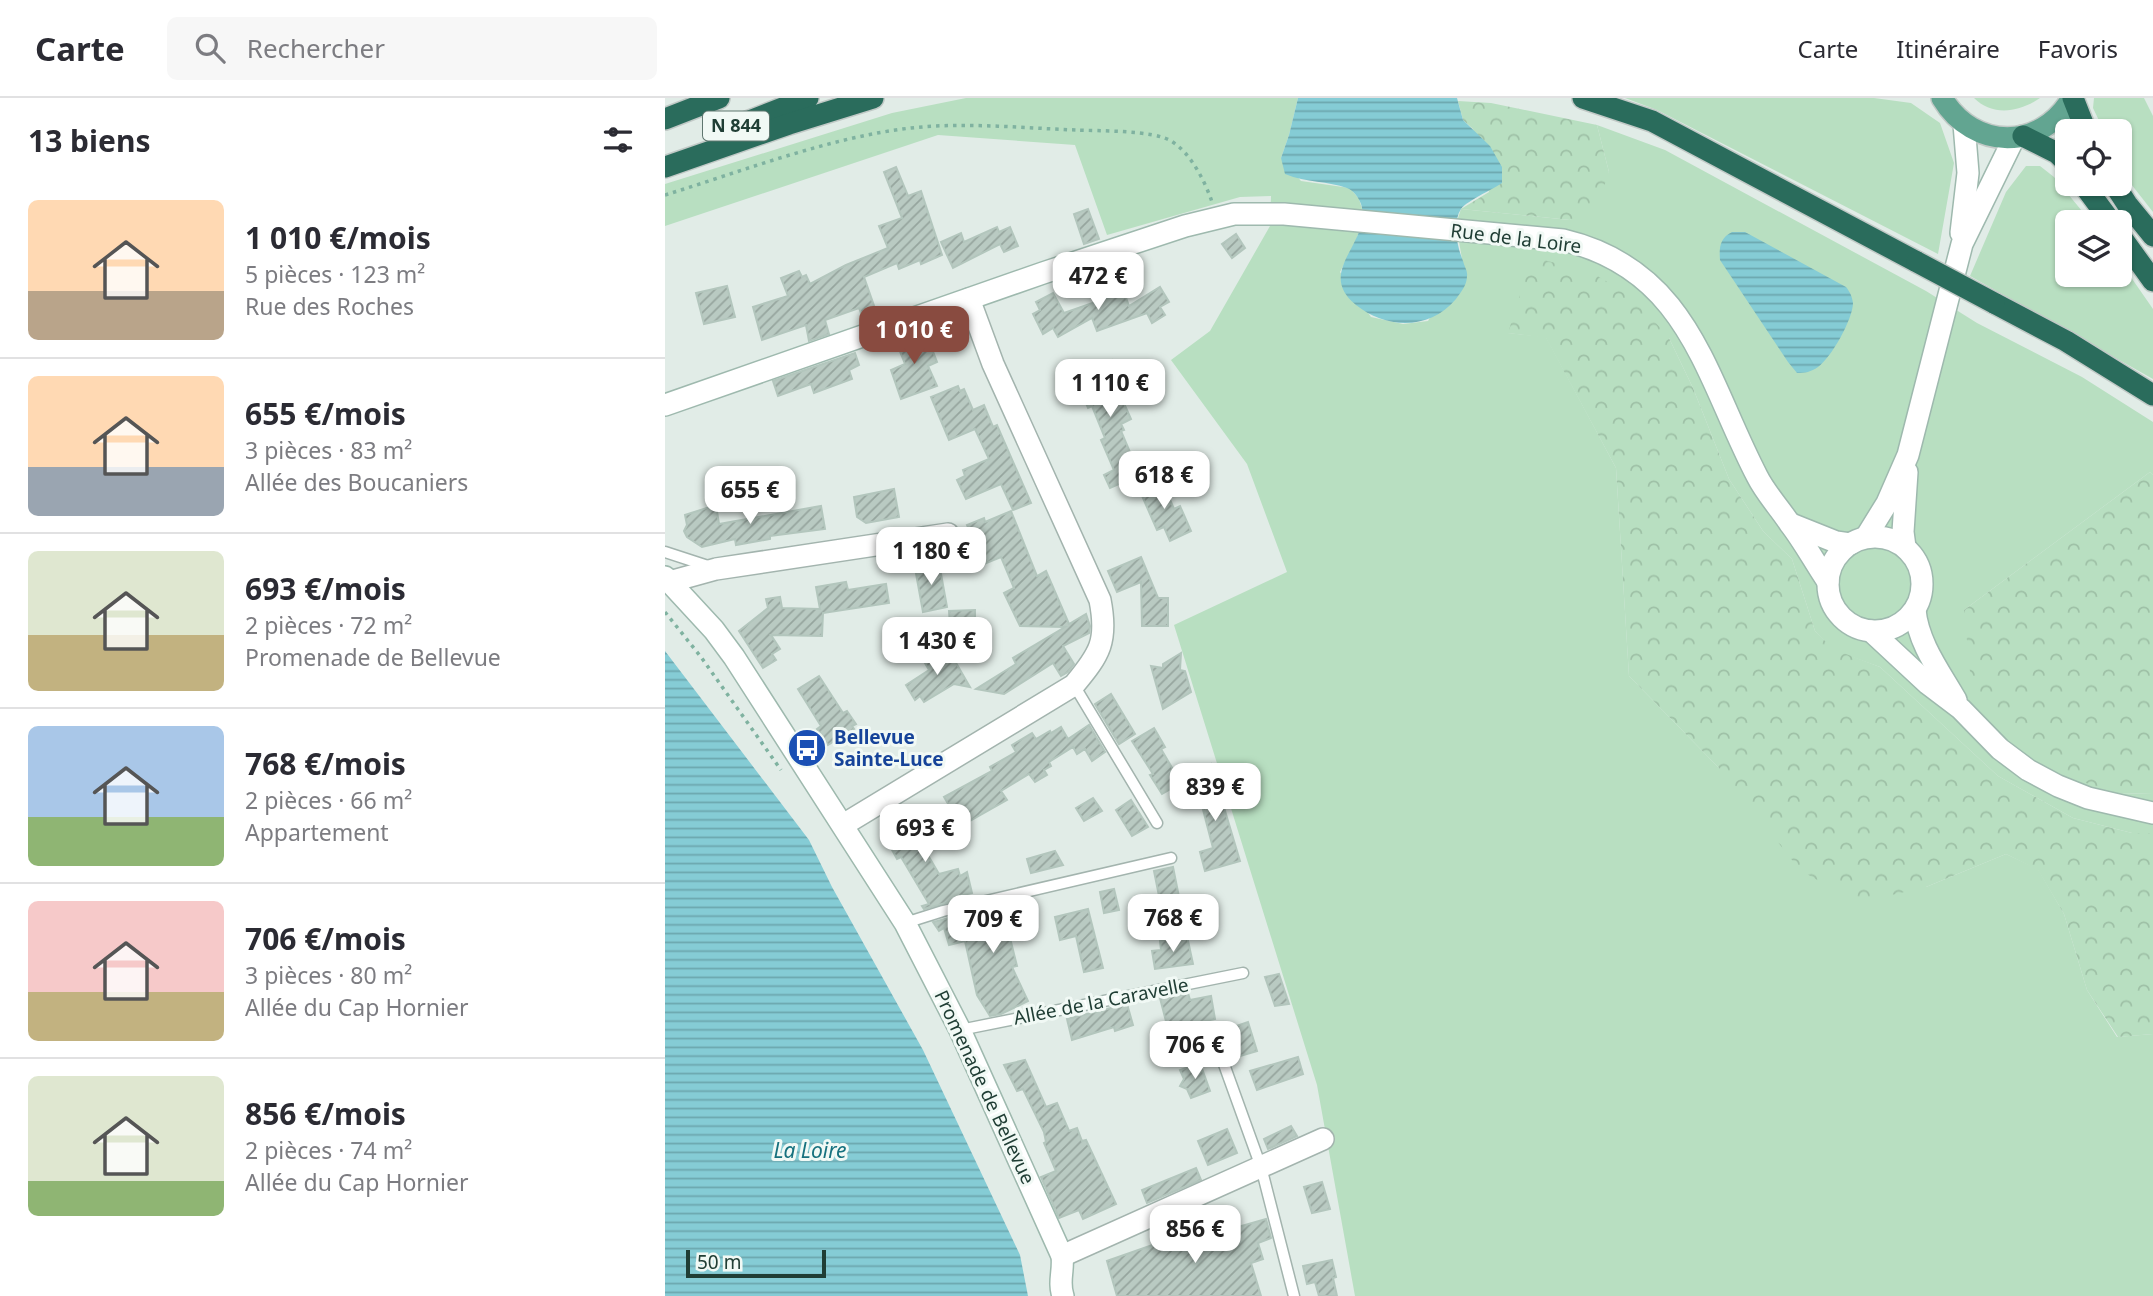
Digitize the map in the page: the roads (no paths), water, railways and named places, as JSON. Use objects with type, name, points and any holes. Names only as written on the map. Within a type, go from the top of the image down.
[{"type":"highway","name":"N 844","points":[[665,119],[719,98]]},
{"type":"highway","name":"N 844","points":[[665,155],[808,98]]},
{"type":"highway","points":[[665,167],[873,98]]},
{"type":"highway","points":[[1583,98],[1652,121],[2066,341],[2153,395]]},
{"type":"highway","points":[[2073,98],[2081,119]]},
{"type":"highway","points":[[2018,137],[2055,152]]},
{"type":"highway","points":[[2122,196],[2153,236]]},
{"type":"highway","points":[[2132,252],[2153,281]]},
{"type":"main road","points":[[1942,98],[1964,124],[1988,136],[2018,137],[2047,126],[2073,98]]},
{"type":"street","points":[[1962,244],[1961,225],[1968,173],[1964,124]]},
{"type":"street","points":[[1786,519],[1836,542],[1858,541],[1882,537],[1905,547],[1918,563],[1923,582],[1915,610],[1905,621],[1892,628],[1871,631],[1856,627],[1842,618],[1830,598],[1828,582],[1834,560],[1858,541],[1887,503],[1907,455],[1962,244],[2018,137]]},
{"type":"street","name":"Rue de la Loire","points":[[665,405],[969,299],[1216,217],[1260,212],[1522,234],[1581,244],[1604,252],[1652,285],[1673,309],[1706,361],[1757,477],[1828,582]]},
{"type":"street","points":[[843,825],[1074,685],[1096,659],[1105,626],[1100,600],[993,364],[969,299]]},
{"type":"street","points":[[1905,547],[1903,509],[1907,455]]},
{"type":"street","points":[[667,580],[716,569],[949,534]]},
{"type":"street","name":"Promenade de Bellevue","points":[[667,580],[714,630],[734,657],[905,923],[960,1030],[1062,1256],[1064,1265],[1060,1287],[1063,1296]]},
{"type":"street","points":[[1915,610],[1923,643],[1961,709]]},
{"type":"street","points":[[1871,631],[1928,684],[1961,709],[2000,749],[2028,770],[2088,798],[2153,813]]},
{"type":"street","points":[[1062,1256],[1323,1139]]},
{"type":"lane","points":[[665,552],[716,569]]},
{"type":"lane","points":[[1074,685],[1157,823]]},
{"type":"lane","points":[[905,923],[1171,858]]},
{"type":"lane","name":"Allée de la Caravelle","points":[[960,1030],[1243,973]]},
{"type":"lane","points":[[1221,1056],[1261,1167],[1294,1296]]},
{"type":"water","points":[[1298,98],[1457,98],[1463,120],[1490,146],[1502,167],[1502,183],[1461,209],[1456,235],[1467,279],[1456,299],[1433,317],[1407,323],[1380,319],[1356,305],[1345,292],[1341,280],[1342,268],[1363,218],[1361,204],[1356,194],[1347,188],[1285,174],[1281,158]]},
{"type":"water","points":[[1732,232],[1745,232],[1849,291],[1853,303],[1845,328],[1835,347],[1815,369],[1797,373],[1720,260],[1721,243]]},
{"type":"water","name":"La Loire","points":[[665,651],[809,840],[832,887],[923,1050],[1020,1255],[1028,1296],[665,1296]]},
{"type":"place","name":"Bellevue Sainte-Luce","points":[[807,748]]}]
